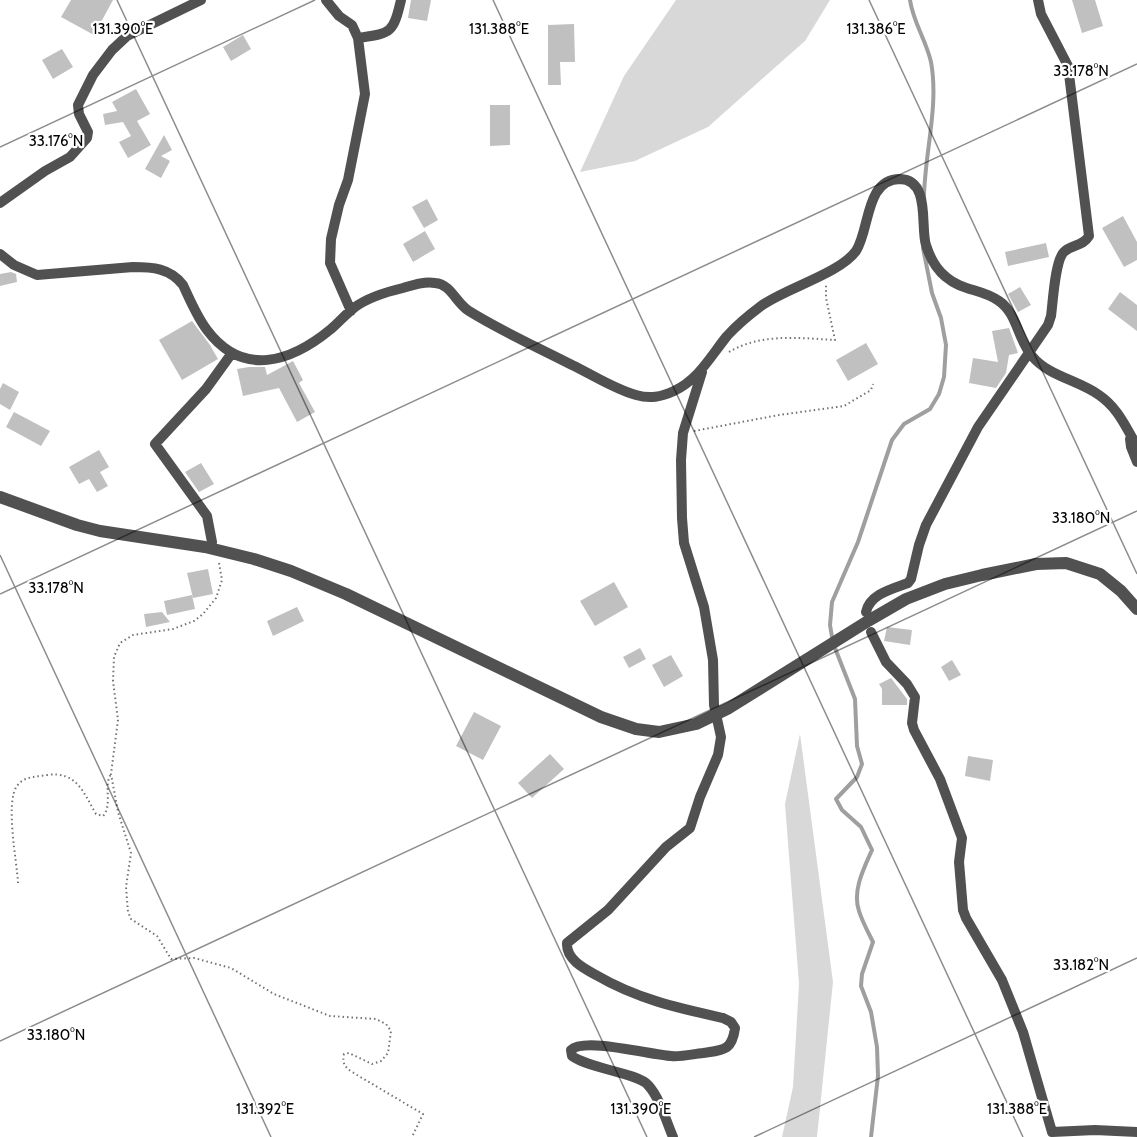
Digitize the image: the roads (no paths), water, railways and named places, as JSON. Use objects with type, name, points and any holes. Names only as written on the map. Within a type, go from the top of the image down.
[{"type":"street","points":[[0,203],[45,171],[70,157],[87,138],[88,132],[79,114],[78,105],[93,75],[112,50],[127,36],[201,0]]},
{"type":"street","points":[[326,0],[339,16],[351,25],[358,38],[365,87],[365,101],[348,180],[331,239],[330,263],[351,311]]},
{"type":"street","points":[[358,38],[382,34],[392,28],[397,19],[401,0]]},
{"type":"street","points":[[1038,0],[1041,14],[1068,66],[1089,236],[1086,242],[1068,249],[1059,257],[1051,316],[1043,334],[1028,352],[978,427],[926,525],[911,579],[908,583],[879,595],[868,603],[868,622],[886,663],[908,684],[915,697],[912,723],[914,730],[940,779],[962,838],[959,862],[963,910],[1002,980],[1019,1021],[1052,1132],[1095,1130],[1137,1132]]},
{"type":"street","points":[[0,254],[14,265],[37,275],[133,267],[147,267],[168,272],[183,285],[208,331],[224,348],[252,360],[264,361],[289,355],[330,330],[362,303],[383,294],[435,282],[447,287],[466,310],[619,389],[638,396],[654,398],[671,393],[692,380],[704,369],[728,335],[746,317],[770,300],[848,260],[863,238],[871,204],[878,190],[889,181],[907,181],[916,188],[923,204],[925,241],[934,265],[955,284],[989,295],[1002,303],[1011,315],[1028,352],[1046,368],[1080,384],[1108,402],[1125,422],[1134,441],[1130,443],[1137,462]]},
{"type":"street","points":[[212,542],[207,516],[155,444],[206,389],[232,353]]},
{"type":"street","points":[[673,1137],[648,1084],[637,1078],[577,1060],[572,1056],[571,1050],[582,1045],[622,1048],[673,1056],[724,1050],[731,1044],[735,1028],[731,1022],[723,1018],[656,1003],[612,985],[573,960],[566,949],[567,943],[608,910],[666,847],[690,828],[718,755],[721,737],[715,715],[713,660],[706,618],[684,543],[681,480],[683,433],[704,369]]},
{"type":"street","points":[[0,497],[100,531],[205,547],[291,571],[346,594],[601,717],[642,730],[666,731],[696,724],[715,715],[906,599],[945,584],[1036,564],[1066,563],[1100,574],[1121,591],[1137,609]]},
{"type":"waterway","points":[[910,0],[929,54],[933,78],[933,112],[924,196]]},
{"type":"waterway","points":[[871,1137],[878,1076],[877,1047],[871,1012],[861,986],[862,974],[873,942],[860,915],[857,896],[860,880],[872,850],[861,827],[842,810],[836,799],[857,777],[862,764],[857,746],[855,699],[833,643],[830,625],[832,602],[858,542],[892,440],[904,424],[930,409],[939,394],[944,377],[946,345],[923,248]]}]
